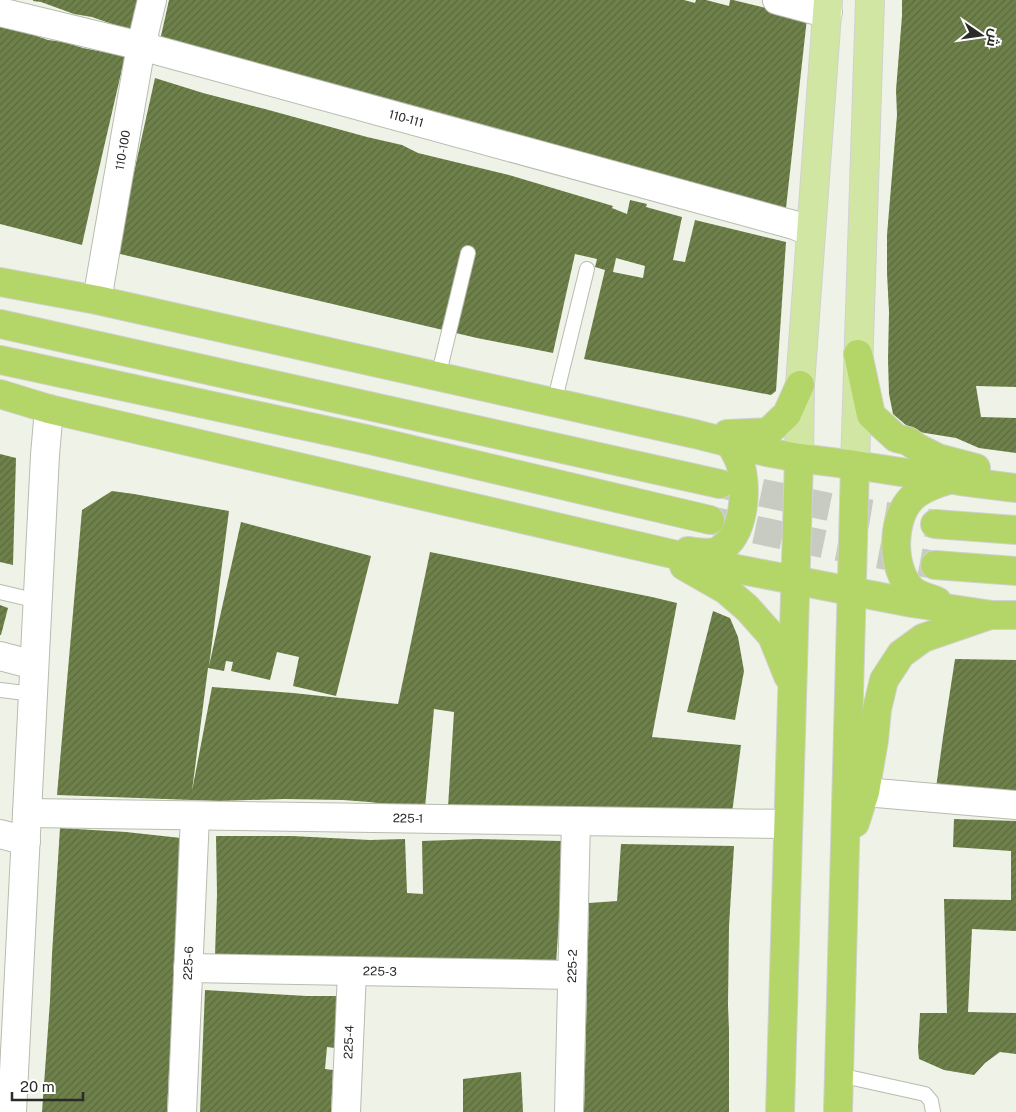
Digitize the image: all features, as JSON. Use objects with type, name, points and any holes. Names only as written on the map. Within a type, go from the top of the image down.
[{"type":"highway","points":[[0,282],[97,300],[695,434],[766,452],[949,480],[1016,488]]},
{"type":"highway","points":[[0,324],[720,484]]},
{"type":"highway","points":[[858,354],[871,415],[896,438],[908,441],[938,458],[1016,478]]},
{"type":"highway","points":[[0,360],[366,439],[710,520]]},
{"type":"highway","points":[[695,434],[768,432],[787,414],[800,385]]},
{"type":"highway","points":[[0,394],[50,410],[652,550],[795,581],[912,603],[993,614]]},
{"type":"highway","points":[[652,550],[704,553],[718,551],[728,542],[737,528],[744,498],[739,461],[730,442]]},
{"type":"highway","points":[[780,1112],[798,458]]},
{"type":"highway","points":[[838,1112],[855,466]]},
{"type":"highway","points":[[949,480],[932,485],[911,498],[902,512],[898,524],[897,539],[900,572],[913,591],[937,601],[993,614]]},
{"type":"highway","points":[[935,524],[1016,530]]},
{"type":"highway","points":[[652,550],[726,590],[772,636],[789,678],[791,738]]},
{"type":"highway","points":[[935,565],[1016,571]]},
{"type":"highway","points":[[845,858],[865,792],[874,740],[877,708],[884,680],[901,654],[923,638],[993,614]]},
{"type":"main road","points":[[855,466],[870,0]]},
{"type":"main road","points":[[798,458],[800,385],[828,6]]},
{"type":"street","name":"110-100","points":[[97,300],[141,46],[152,0]]},
{"type":"street","points":[[778,0],[814,10],[828,6]]},
{"type":"street","name":"110-111","points":[[0,12],[141,46],[794,225],[811,232]]},
{"type":"street","points":[[12,1112],[9,975],[13,837],[27,813],[45,455],[50,410]]},
{"type":"street","points":[[0,656],[34,665]]},
{"type":"street","points":[[865,792],[1016,805]]},
{"type":"street","name":"225-1","points":[[27,813],[788,824]]},
{"type":"street","name":"225-6","points":[[182,1112],[195,816]]},
{"type":"street","name":"225-2","points":[[569,1112],[576,821]]},
{"type":"street","name":"225-3","points":[[188,968],[572,976]]},
{"type":"street","name":"225-4","points":[[346,1112],[352,971]]},
{"type":"lane","points":[[438,377],[468,253]]},
{"type":"lane","points":[[554,402],[587,270]]},
{"type":"lane","points":[[0,592],[38,601]]},
{"type":"lane","points":[[0,690],[33,694]]},
{"type":"lane","points":[[839,1075],[925,1094],[931,1101],[933,1112]]},
{"type":"building","points":[[33,0],[139,0],[132,31]]},
{"type":"building","points":[[169,0],[684,0],[695,3],[696,0],[706,0],[729,6],[730,0],[733,0],[807,18],[786,208],[159,45]]},
{"type":"building","points":[[902,0],[1016,0],[1016,387],[976,386],[981,417],[1016,418],[1016,453],[979,448],[956,438],[913,431],[893,414],[889,394],[887,235],[897,115],[896,90]]},
{"type":"building","points":[[0,27],[48,40],[125,56],[82,245],[0,224]]},
{"type":"building","points":[[155,78],[203,93],[402,145],[418,153],[509,175],[613,206],[612,208],[627,214],[630,200],[647,204],[646,207],[682,217],[673,260],[685,262],[695,220],[786,242],[776,391],[771,395],[584,359],[605,270],[595,267],[597,259],[575,254],[553,353],[477,338],[116,253]],"holes":[[[616,258],[645,266],[643,278],[613,272]]]},
{"type":"building","points":[[0,454],[16,458],[13,565],[0,562]]},
{"type":"building","points":[[112,491],[229,511],[209,666],[241,522],[371,556],[336,696],[293,686],[299,657],[277,652],[270,680],[231,671],[233,662],[226,661],[224,671],[208,668],[192,791],[212,687],[398,704],[430,552],[677,603],[652,737],[741,745],[732,813],[448,807],[454,712],[434,709],[425,808],[343,800],[219,801],[57,795],[82,510]]},
{"type":"building","points":[[0,605],[8,608],[1,635],[0,635]]},
{"type":"building","points":[[713,611],[730,618],[738,637],[744,671],[735,720],[687,712]]},
{"type":"building","points":[[955,659],[1016,660],[1016,795],[936,788]]},
{"type":"building","points":[[954,819],[1016,821],[1016,931],[972,929],[968,1012],[1016,1013],[1016,1054],[1000,1052],[985,1063],[974,1075],[944,1070],[919,1059],[920,1013],[947,1013],[944,899],[1011,900],[1011,851],[953,847]]},
{"type":"building","points":[[60,828],[181,838],[167,1112],[42,1112]]},
{"type":"building","points":[[216,836],[292,836],[370,840],[405,839],[407,893],[423,894],[422,841],[477,839],[561,841],[556,965],[215,955]]},
{"type":"building","points":[[621,844],[734,846],[729,926],[729,1112],[584,1112],[589,903],[617,901]]},
{"type":"building","points":[[205,990],[336,996],[335,1048],[327,1047],[325,1069],[333,1070],[331,1112],[200,1112]]},
{"type":"building","points":[[521,1072],[523,1112],[463,1112],[463,1079]]},
{"type":"tunnel","points":[[720,484],[830,507],[935,524]]},
{"type":"tunnel","points":[[714,521],[935,565]]}]
